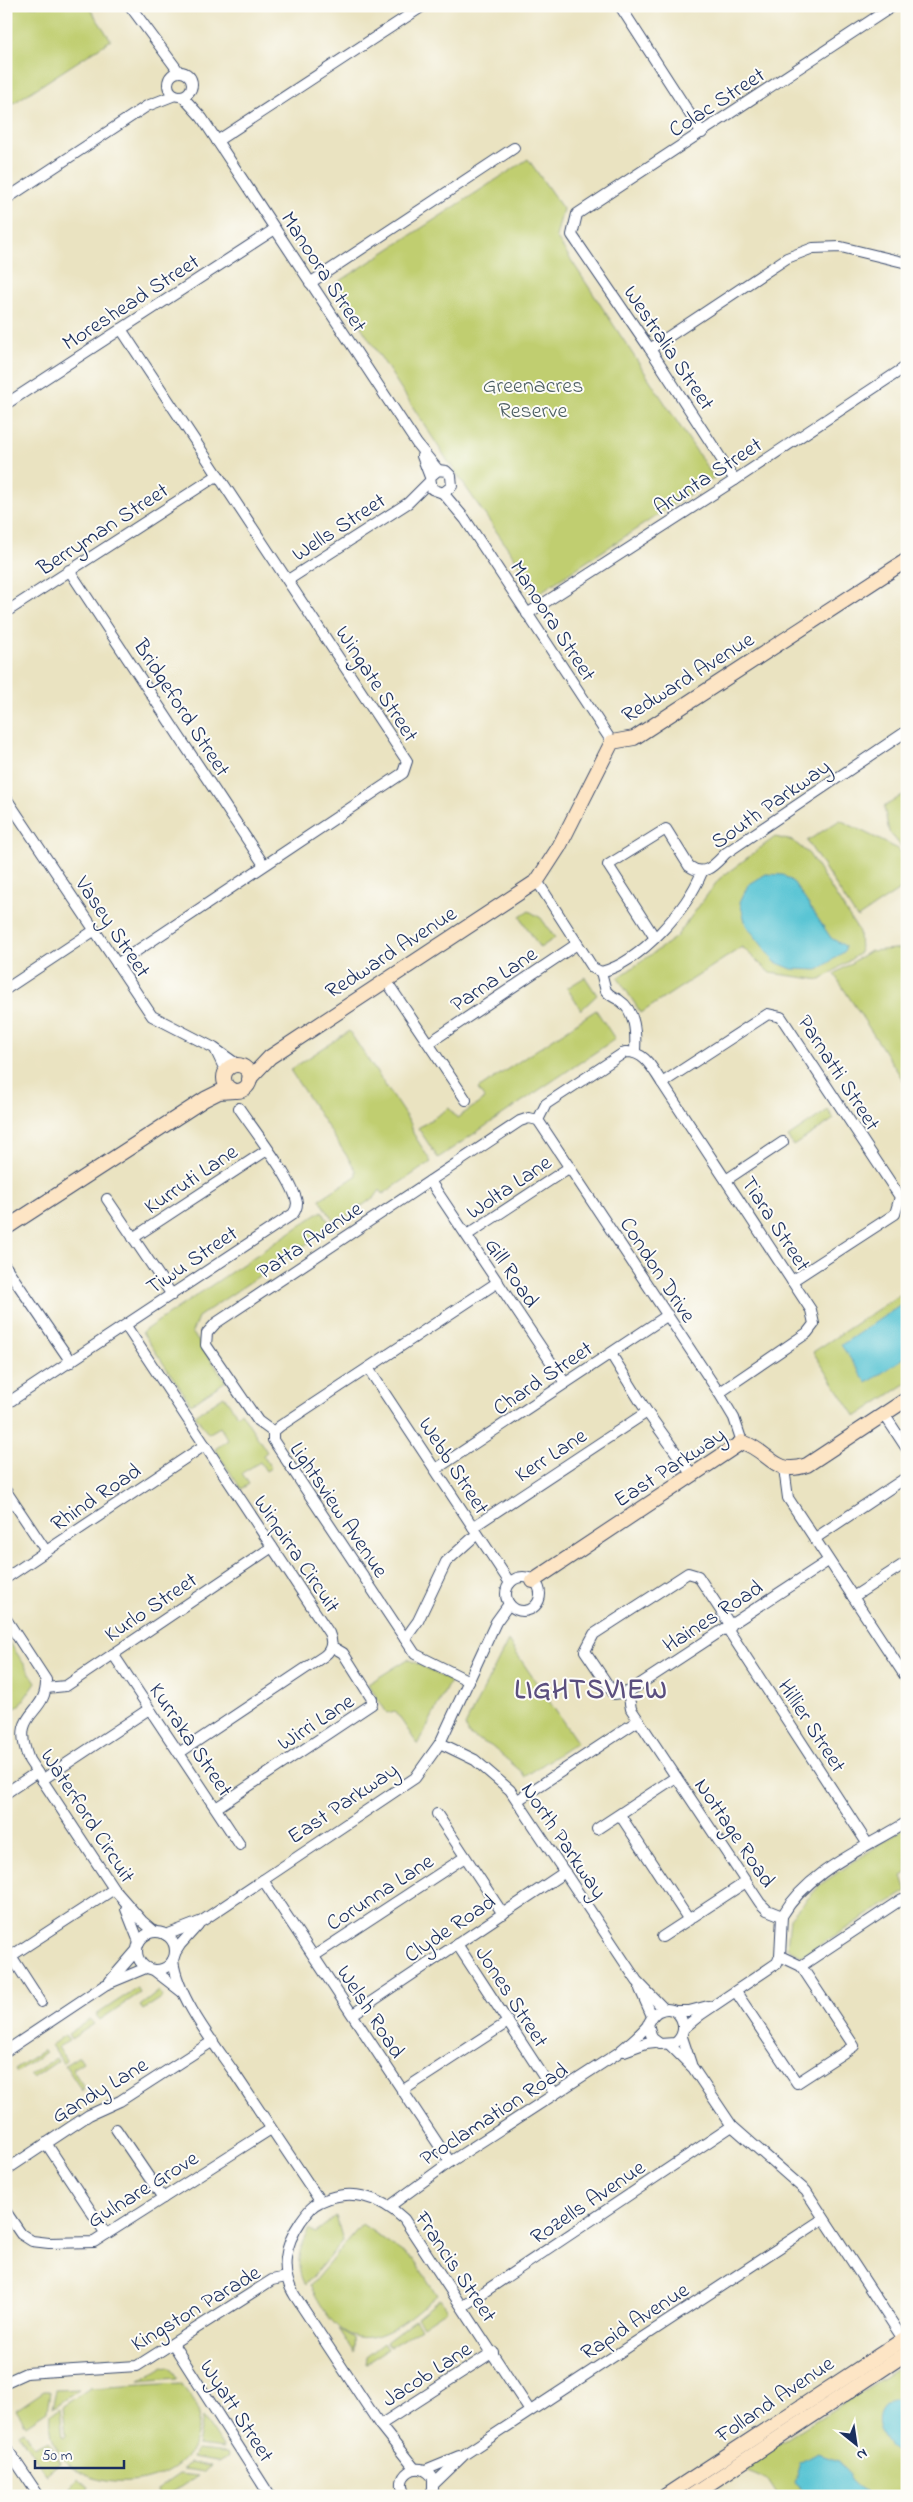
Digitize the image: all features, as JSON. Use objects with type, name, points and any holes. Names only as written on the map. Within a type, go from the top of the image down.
[{"type":"street","points":[[130,6],[156,44],[173,78],[169,89],[182,93]]},
{"type":"street","points":[[217,141],[423,6]]},
{"type":"street","points":[[620,6],[702,133]]},
{"type":"street","name":"Colac Street","points":[[572,235],[577,214],[893,6]]},
{"type":"street","points":[[147,106],[182,93],[190,78],[173,78]]},
{"type":"street","points":[[6,199],[147,106],[173,78]]},
{"type":"street","name":"Manoora Street","points":[[182,93],[202,118],[418,444],[433,477]]},
{"type":"street","points":[[310,282],[514,148]]},
{"type":"street","name":"Moreshead Street","points":[[6,404],[275,229]]},
{"type":"street","name":"Westralia Street","points":[[572,235],[650,349],[735,480]]},
{"type":"street","points":[[650,349],[787,258],[813,248],[841,247],[907,263]]},
{"type":"street","name":"Wingate Street","points":[[117,964],[403,773],[407,761],[121,329]]},
{"type":"street","name":"Arunta Street","points":[[527,614],[907,366]]},
{"type":"street","points":[[446,471],[453,481],[443,491],[433,477],[446,471]]},
{"type":"street","name":"Berryman Street","points":[[6,612],[218,475]]},
{"type":"street","name":"Wells Street","points":[[288,580],[408,503],[433,477]]},
{"type":"street","name":"Manoora Street","points":[[443,491],[465,519],[612,742]]},
{"type":"street","name":"Wells Street","points":[[408,503],[443,491]]},
{"type":"street","name":"Redward Avenue","points":[[250,1079],[270,1057],[385,979],[537,881],[560,847],[612,742],[634,738],[907,560]]},
{"type":"street","name":"Bridgeford Street","points":[[69,570],[264,866]]},
{"type":"street","name":"South Parkway","points":[[655,938],[608,865],[666,829],[689,866],[694,870],[702,872],[711,868],[726,853],[907,731]]},
{"type":"street","name":"Vasey Street","points":[[6,798],[152,1016],[214,1048],[232,1071]]},
{"type":"street","points":[[537,881],[593,968],[601,972],[614,969],[667,927],[694,891],[702,872]]},
{"type":"street","points":[[6,989],[95,930]]},
{"type":"street","name":"Parna Lane","points":[[429,1043],[577,944]]},
{"type":"street","points":[[538,1120],[546,1104],[625,1052],[634,1051],[636,1029],[628,1010],[619,1000],[606,991],[601,972]]},
{"type":"street","points":[[385,979],[466,1100]]},
{"type":"street","name":"Parnatti Street","points":[[662,1083],[768,1014],[781,1017],[900,1198],[895,1214],[792,1281]]},
{"type":"street","name":"Tiara Street","points":[[634,1051],[643,1056],[662,1083],[811,1310],[814,1324],[807,1333],[719,1393]]},
{"type":"street","name":"Redward Avenue","points":[[205,1099],[232,1071],[270,1057]]},
{"type":"street","points":[[232,1071],[248,1073],[250,1079],[244,1089],[234,1091],[226,1086],[232,1071]]},
{"type":"street","name":"Redward Avenue","points":[[6,1228],[205,1099],[219,1092],[234,1091]]},
{"type":"street","name":"Tiwu Street","points":[[6,1404],[126,1326],[293,1214],[297,1209],[297,1202],[290,1186],[239,1108]]},
{"type":"street","name":"Patta Avenue","points":[[274,1432],[258,1421],[206,1345],[207,1333],[216,1323],[520,1120],[538,1120]]},
{"type":"street","name":"Condon Drive","points":[[538,1120],[719,1393],[734,1418],[742,1442]]},
{"type":"street","points":[[726,1180],[783,1142]]},
{"type":"street","name":"Kurruti Lane","points":[[134,1238],[267,1150]]},
{"type":"street","name":"Wolta Lane","points":[[467,1236],[570,1167]]},
{"type":"street","name":"Gill Road","points":[[430,1181],[565,1384]]},
{"type":"street","points":[[107,1199],[172,1295]]},
{"type":"street","points":[[6,1267],[71,1362]]},
{"type":"street","name":"Lightsview Avenue","points":[[469,1681],[415,1654],[272,1440],[274,1432],[498,1282]]},
{"type":"street","name":"Chard Street","points":[[436,1469],[668,1316]]},
{"type":"street","name":"Winpirra Circuit","points":[[126,1326],[329,1633],[331,1646],[324,1656],[179,1753]]},
{"type":"street","points":[[610,1354],[647,1412],[692,1475]]},
{"type":"street","name":"Webb Street","points":[[368,1368],[510,1582]]},
{"type":"street","points":[[907,1399],[807,1464],[794,1469],[784,1468],[788,1498],[907,1679]]},
{"type":"street","name":"Kerr Lane","points":[[405,1639],[418,1621],[446,1562],[475,1530],[647,1412]]},
{"type":"street","points":[[884,1414],[907,1449]]},
{"type":"street","name":"East Parkway","points":[[533,1581],[742,1442],[752,1446],[772,1462],[784,1468]]},
{"type":"street","name":"Rhind Road","points":[[6,1578],[205,1444]]},
{"type":"street","points":[[814,1539],[907,1477]]},
{"type":"street","points":[[6,1491],[46,1552]]},
{"type":"street","name":"Kurlo Street","points":[[46,1688],[66,1686],[272,1548]]},
{"type":"street","name":"Haines Road","points":[[614,1694],[628,1692],[828,1561]]},
{"type":"street","points":[[853,1598],[907,1562]]},
{"type":"street","name":"Hillier Street","points":[[614,1694],[585,1651],[594,1634],[688,1573],[698,1576],[868,1843]]},
{"type":"street","points":[[521,1577],[533,1581],[540,1593],[534,1606],[521,1611],[509,1604],[506,1593],[510,1582],[521,1577]]},
{"type":"street","name":"East Parkway","points":[[166,1935],[202,1921],[402,1789],[415,1778],[440,1743],[496,1622],[509,1604]]},
{"type":"street","points":[[6,1619],[40,1667],[46,1680],[46,1688]]},
{"type":"street","name":"Wirri Lane","points":[[216,1808],[372,1704],[372,1700],[343,1653],[331,1646]]},
{"type":"street","name":"Kurraka Street","points":[[113,1654],[240,1845]]},
{"type":"street","name":"Waterford Circuit","points":[[46,1688],[22,1730],[23,1745],[39,1776],[114,1890],[156,1932]]},
{"type":"street","name":"Nottage Road","points":[[628,1692],[631,1709],[760,1904],[782,1916],[780,1956]]},
{"type":"street","points":[[6,1792],[39,1776],[149,1709]]},
{"type":"street","points":[[518,1800],[638,1720]]},
{"type":"street","name":"North Parkway","points":[[440,1743],[474,1760],[492,1773],[518,1800],[637,1981],[650,2020]]},
{"type":"street","points":[[598,1830],[676,1777]]},
{"type":"street","points":[[437,1814],[503,1914]]},
{"type":"street","points":[[620,1814],[689,1920]]},
{"type":"street","points":[[782,1916],[790,1902],[814,1879],[868,1843],[883,1837],[907,1822]]},
{"type":"street","name":"Corunna Lane","points":[[314,1956],[465,1857]]},
{"type":"street","name":"Clyde Road","points":[[353,2014],[566,1872]]},
{"type":"street","name":"Welsh Road","points":[[263,1880],[450,2162]]},
{"type":"street","points":[[662,1937],[746,1882]]},
{"type":"street","points":[[41,2002],[9,1952],[114,1890]]},
{"type":"street","points":[[801,1966],[902,1899],[907,1902]]},
{"type":"street","name":"Waterford Circuit","points":[[122,1900],[136,1930],[138,1946]]},
{"type":"street","name":"East Parkway","points":[[174,1957],[180,1945],[202,1921]]},
{"type":"street","points":[[105,1985],[146,1935],[156,1932],[166,1935],[173,1943],[174,1969],[185,1994],[213,2041],[320,2202],[310,2208],[297,2227],[286,2252],[286,2277],[295,2296],[396,2448],[420,2469],[430,2474],[434,2484],[430,2495]]},
{"type":"street","name":"Jones Street","points":[[457,1944],[555,2094]]},
{"type":"street","points":[[138,1946],[139,1961],[185,1994]]},
{"type":"street","points":[[670,2045],[700,2014],[771,1969],[780,1956],[801,1966],[854,2046],[797,2083],[736,1992]]},
{"type":"street","points":[[6,2052],[105,1985],[151,1969],[165,1968],[174,1957]]},
{"type":"street","name":"North Parkway","points":[[637,1981],[669,2010]]},
{"type":"street","points":[[722,2000],[700,2009],[669,2010],[650,2020],[649,2034],[655,2042],[670,2045],[693,2068],[732,2126],[806,2191],[905,2338]]},
{"type":"street","points":[[669,2010],[682,2018],[683,2033],[693,2068]]},
{"type":"street","name":"Proclamation Road","points":[[390,2206],[450,2162],[618,2053],[650,2020]]},
{"type":"street","points":[[402,2091],[508,2022]]},
{"type":"street","name":"Gandy Lane","points":[[6,2170],[89,2115],[120,2100],[213,2041]]},
{"type":"street","name":"Proclamation Road","points":[[618,2053],[646,2043],[655,2042]]},
{"type":"street","name":"Rozells Avenue","points":[[462,2306],[732,2126]]},
{"type":"street","points":[[116,2129],[163,2198]]},
{"type":"street","name":"Gulnare Grove","points":[[6,2212],[21,2234],[32,2241],[49,2243],[94,2242],[271,2129]]},
{"type":"street","points":[[46,2143],[106,2234]]},
{"type":"street","name":"Francis Street","points":[[320,2202],[345,2196],[370,2197],[390,2206],[404,2219],[530,2411]]},
{"type":"street","name":"Rapid Avenue","points":[[434,2484],[465,2454],[823,2218]]},
{"type":"street","name":"Kingston Parade","points":[[6,2382],[26,2374],[138,2366],[272,2280],[286,2277]]},
{"type":"street","name":"Folland Avenue","points":[[665,2496],[905,2338]]},
{"type":"street","name":"Wyatt Street","points":[[173,2344],[270,2496]]},
{"type":"street","name":"Jacob Lane","points":[[380,2425],[493,2352]]},
{"type":"street","name":"Folland Avenue","points":[[691,2496],[907,2354]]},
{"type":"street","points":[[6,2448],[10,2461],[39,2496]]},
{"type":"street","points":[[393,2496],[404,2487],[396,2448]]},
{"type":"street","name":"Rapid Avenue","points":[[404,2487],[420,2469],[465,2454]]},
{"type":"green space","points":[[6,6],[88,6],[111,40],[6,108]]},
{"type":"green space","name":"Greenacres Reserve","points":[[528,159],[563,209],[556,237],[714,478],[539,593],[449,463],[334,285]]},
{"type":"green space","points":[[907,792],[907,853],[889,832],[884,807]]},
{"type":"green space","points":[[840,820],[898,849],[907,860],[907,885],[857,918],[807,841]]},
{"type":"green space","points":[[775,837],[793,841],[809,854],[859,932],[860,953],[821,980],[770,973],[742,947],[641,1013],[618,978],[676,937],[719,879]]},
{"type":"green space","points":[[529,911],[541,918],[555,938],[540,948],[520,917]]},
{"type":"green space","points":[[907,948],[907,1086],[834,974],[870,951]]},
{"type":"green space","points":[[585,977],[597,995],[581,1010],[567,988]]},
{"type":"green space","points":[[596,1010],[615,1039],[438,1158],[418,1128],[449,1108],[457,1118],[485,1099],[478,1089]]},
{"type":"green space","points":[[349,1031],[411,1124],[413,1133],[431,1162],[383,1194],[380,1190],[375,1197],[335,1224],[320,1199],[356,1176],[356,1170],[290,1070]]},
{"type":"green space","points":[[828,1110],[834,1119],[793,1146],[788,1137]]},
{"type":"green space","points":[[907,1137],[907,1180],[899,1167]]},
{"type":"green space","points":[[322,1211],[332,1227],[198,1317],[192,1332],[226,1381],[191,1404],[142,1332]]},
{"type":"green space","points":[[907,1290],[907,1383],[856,1417],[813,1352]]},
{"type":"green space","points":[[224,1396],[237,1415],[241,1412],[267,1452],[263,1455],[271,1468],[266,1471],[260,1462],[242,1473],[249,1484],[241,1489],[215,1449],[228,1440],[220,1427],[208,1434],[195,1415]]},
{"type":"green space","points":[[6,1637],[36,1682],[20,1705],[6,1714]]},
{"type":"green space","points":[[508,1641],[577,1742],[524,1777],[522,1772],[491,1746],[469,1735],[465,1726]]},
{"type":"green space","points":[[408,1659],[450,1681],[418,1745],[395,1711],[387,1713],[368,1684]]},
{"type":"green space","points":[[907,1826],[907,1873],[902,1876],[907,1891],[802,1956],[787,1948],[790,1918],[821,1884]]},
{"type":"green space","points":[[137,1988],[140,1993],[100,2020],[96,2015]]},
{"type":"green space","points":[[159,1991],[163,1997],[143,2010],[140,2006]]},
{"type":"green space","points":[[90,2019],[94,2024],[71,2039],[68,2034]]},
{"type":"green space","points":[[65,2035],[69,2041],[58,2047],[66,2060],[63,2063],[51,2045]]},
{"type":"green space","points":[[44,2050],[46,2052],[17,2072],[15,2069]]},
{"type":"green space","points":[[79,2056],[83,2062],[72,2069],[84,2087],[82,2091],[65,2065]]},
{"type":"green space","points":[[56,2058],[58,2061],[33,2078],[30,2075]]},
{"type":"green space","points":[[336,2216],[343,2241],[305,2285],[300,2271],[299,2257],[309,2229],[315,2233]]},
{"type":"green space","points":[[362,2224],[415,2261],[437,2295],[415,2314],[388,2331],[374,2336],[360,2337],[346,2333],[333,2322],[310,2286]]},
{"type":"green space","points":[[440,2299],[447,2310],[423,2326],[417,2318]]},
{"type":"green space","points":[[415,2320],[421,2328],[390,2347],[386,2342]]},
{"type":"green space","points":[[338,2329],[353,2338],[354,2353]]},
{"type":"green space","points":[[384,2343],[388,2349],[365,2364],[366,2357]]},
{"type":"green space","points":[[907,2363],[907,2496],[778,2496],[767,2479],[740,2468]]},
{"type":"green space","points":[[162,2367],[171,2368],[177,2378],[139,2381]]},
{"type":"green space","points":[[180,2383],[198,2408],[199,2421],[196,2436],[192,2449],[176,2466],[155,2477],[131,2482],[106,2481],[83,2474],[65,2460],[53,2440],[51,2414],[60,2408],[63,2437],[66,2435],[63,2406],[90,2388]]},
{"type":"green space","points":[[79,2389],[52,2408],[56,2390]]},
{"type":"green space","points":[[44,2391],[50,2391],[47,2411],[26,2425],[16,2410]]},
{"type":"green space","points":[[203,2417],[224,2449],[198,2446]]},
{"type":"green space","points":[[24,2431],[34,2447],[49,2440],[60,2463],[46,2474],[19,2434]]},
{"type":"green space","points":[[196,2450],[227,2453],[228,2456],[218,2462],[192,2458]]},
{"type":"green space","points":[[189,2463],[212,2466],[204,2472],[183,2469]]},
{"type":"green space","points":[[179,2474],[197,2476],[167,2496],[160,2496],[156,2490]]},
{"type":"green space","points":[[77,2479],[88,2487],[83,2496],[63,2496]]},
{"type":"water","points":[[766,874],[783,875],[794,883],[831,938],[845,946],[845,951],[818,970],[792,969],[775,962],[746,925],[740,902],[748,885]]},
{"type":"water","points":[[907,1301],[907,1356],[867,1383],[841,1345]]},
{"type":"water","points":[[907,2396],[907,2450],[894,2451],[885,2440],[879,2427],[879,2414],[882,2408],[890,2402]]},
{"type":"water","points":[[818,2453],[839,2460],[852,2480],[869,2496],[809,2496],[794,2483],[800,2463]]},
{"type":"district","name":"LIGHTSVIEW","points":[[591,1688]]}]
